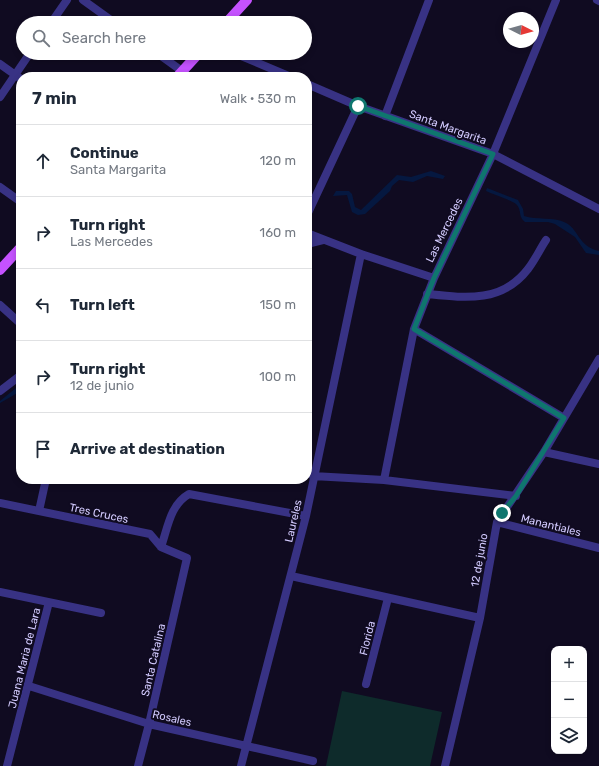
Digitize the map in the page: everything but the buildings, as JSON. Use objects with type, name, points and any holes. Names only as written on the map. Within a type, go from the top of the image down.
[{"type":"main road","points":[[232,16],[247,0]]},
{"type":"main road","points":[[181,72],[192,60]]},
{"type":"main road","points":[[0,270],[16,253]]},
{"type":"street","points":[[56,16],[67,0]]},
{"type":"street","points":[[83,0],[105,16]]},
{"type":"street","points":[[385,116],[429,0]]},
{"type":"street","name":"Las Mercedes","points":[[384,480],[414,329],[434,278],[493,154],[556,0]]},
{"type":"street","points":[[20,72],[26,60]]},
{"type":"street","points":[[164,60],[177,72]]},
{"type":"street","points":[[251,60],[279,72]]},
{"type":"street","points":[[0,64],[16,76]]},
{"type":"street","points":[[0,97],[16,79]]},
{"type":"street","name":"Santa Margarita","points":[[312,86],[358,106],[493,154],[599,209]]},
{"type":"street","points":[[312,204],[358,106]]},
{"type":"street","points":[[0,187],[16,198]]},
{"type":"street","points":[[312,235],[361,254],[434,278]]},
{"type":"street","points":[[312,243],[324,240]]},
{"type":"street","points":[[427,294],[475,298],[495,292],[511,284],[524,274],[546,240]]},
{"type":"street","name":"Laureles","points":[[312,482],[361,254]]},
{"type":"street","points":[[0,305],[16,319]]},
{"type":"street","points":[[414,329],[564,418]]},
{"type":"street","name":"12 de junio","points":[[445,766],[480,618],[497,522],[516,496],[544,452],[599,358]]},
{"type":"street","points":[[0,391],[16,379]]},
{"type":"street","points":[[544,452],[599,464]]},
{"type":"street","points":[[313,476],[384,480],[516,496]]},
{"type":"street","points":[[39,512],[45,484]]},
{"type":"street","name":"Laureles","points":[[241,766],[291,576],[306,516],[312,484]]},
{"type":"street","points":[[161,547],[173,508],[180,499],[190,494],[306,516]]},
{"type":"street","name":"Tres Cruces","points":[[0,502],[39,512],[150,534],[161,547],[187,558]]},
{"type":"street","name":"Manantiales","points":[[497,522],[599,548]]},
{"type":"street","name":"Santa Catalina","points":[[138,766],[150,724],[187,558]]},
{"type":"street","points":[[291,576],[480,618]]},
{"type":"street","points":[[0,592],[101,613]]},
{"type":"street","name":"Florida","points":[[366,684],[388,598]]},
{"type":"street","name":"Juana Maria de Lara","points":[[8,762],[29,686],[49,602]]},
{"type":"street","name":"Rosales","points":[[29,686],[150,724],[313,761]]},
{"type":"street","points":[[0,757],[8,762]]},
{"type":"green space","points":[[342,691],[442,712],[430,766],[326,766]]},
{"type":"water","points":[[431,171],[445,176],[443,179],[427,176],[413,182],[399,180],[392,186],[390,191],[365,214],[358,215],[352,212],[347,195],[333,196],[336,191],[349,191],[352,194],[355,207],[361,210],[397,175],[411,177]]},
{"type":"water","points":[[487,188],[518,200],[523,209],[524,216],[560,220],[564,222],[573,228],[586,245],[599,251],[599,255],[586,253],[575,237],[555,224],[548,222],[525,222],[515,203],[486,191]]},
{"type":"water","points":[[16,388],[16,394],[0,403],[0,401]]},
{"type":"route","points":[[358,106],[493,154],[434,278],[414,329],[564,418],[516,496],[502,513]]}]
